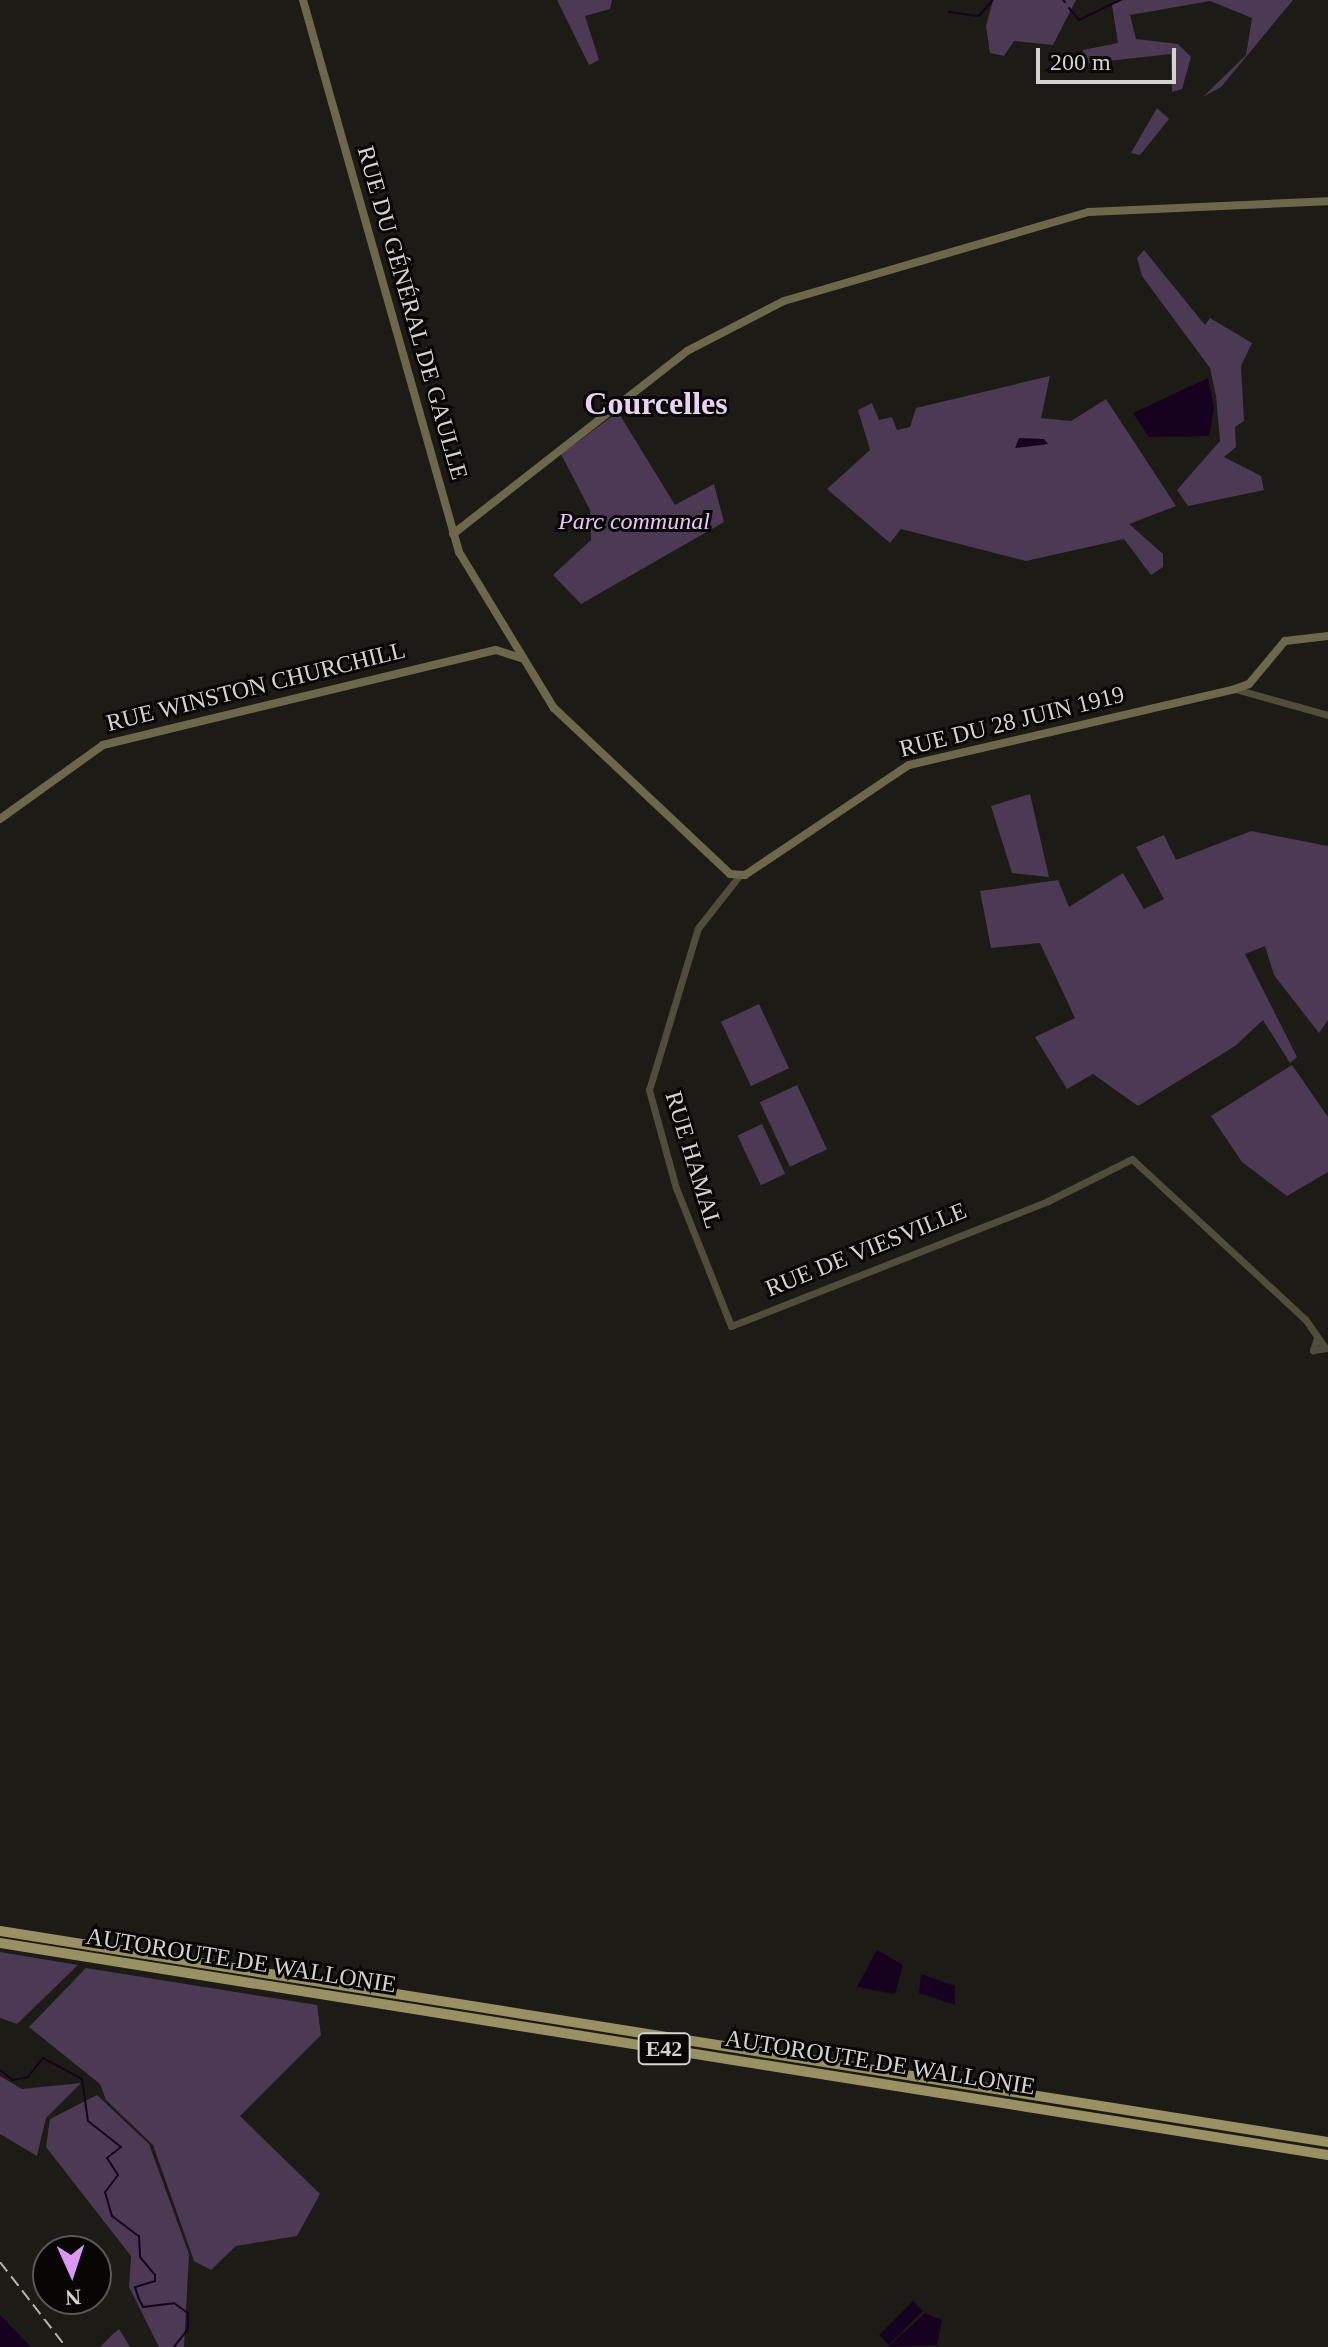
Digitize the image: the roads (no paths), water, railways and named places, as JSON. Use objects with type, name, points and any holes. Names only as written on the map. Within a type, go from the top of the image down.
[{"type":"highway","name":"AUTOROUTE DE WALLONIE","points":[[0,1931],[1328,2142]]},
{"type":"highway","name":"AUTOROUTE DE WALLONIE","points":[[0,1943],[1328,2155]]},
{"type":"main road","name":"RUE DU GÉNÉRAL DE GAULLE","points":[[303,0],[453,534],[506,646],[521,658],[558,713],[739,876]]},
{"type":"main road","points":[[453,534],[687,351],[838,281],[1050,222],[1125,207],[1328,201]]},
{"type":"main road","points":[[1235,689],[1293,637],[1328,636]]},
{"type":"main road","name":"RUE WINSTON CHURCHILL","points":[[0,819],[103,745],[506,646]]},
{"type":"main road","name":"RUE DU 28 JUIN 1919","points":[[739,876],[776,856],[909,765],[1235,689]]},
{"type":"street","points":[[1235,689],[1302,704],[1328,715]]},
{"type":"street","name":"RUE HAMAL","points":[[731,1326],[676,1188],[649,1090],[698,928],[739,876]]},
{"type":"street","name":"RUE DE VIESVILLE","points":[[731,1326],[1016,1213],[1132,1159],[1317,1338],[1313,1350],[1326,1348]]},
{"type":"waterway","points":[[949,12],[979,16],[993,0]]},
{"type":"waterway","points":[[1069,8],[1079,20],[1120,0]]},
{"type":"waterway","points":[[0,2070],[13,2080],[28,2077],[43,2058],[82,2079],[88,2121],[121,2147],[107,2158],[118,2175],[105,2192],[112,2216],[139,2236],[140,2257],[155,2275],[155,2281],[135,2287],[139,2299],[143,2307],[174,2303],[188,2313],[188,2329],[174,2347]]},
{"type":"railway","points":[[0,2262],[66,2347]]},
{"type":"district","name":"Courcelles","points":[[656,403]]},
{"type":"park label","name":"Parc communal","points":[[634,522]]}]
